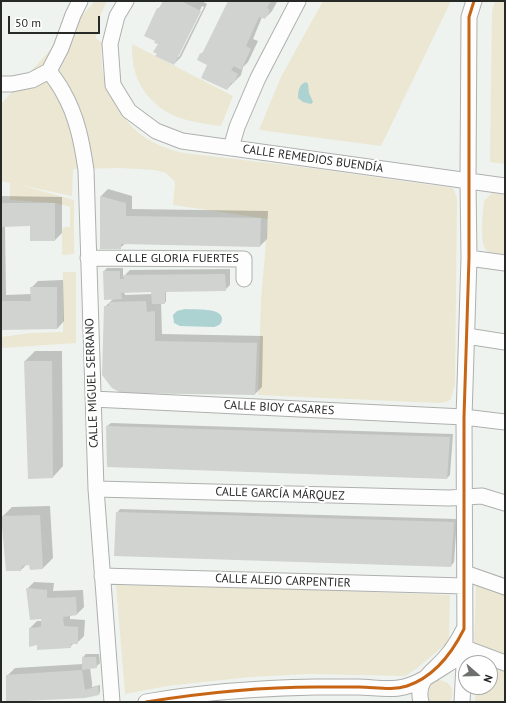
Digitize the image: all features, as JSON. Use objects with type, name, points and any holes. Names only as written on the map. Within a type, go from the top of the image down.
[{"type":"street","points":[[1,84],[12,84],[32,80],[49,71],[61,48],[72,15],[80,1]]},
{"type":"street","name":"CALLE REMEDIOS BUENDÍA","points":[[126,1],[118,16],[110,44],[113,85],[129,111],[156,131],[182,141],[505,186]]},
{"type":"street","points":[[231,148],[237,127],[258,78],[298,1]]},
{"type":"street","points":[[462,697],[467,651],[464,629],[464,417],[469,258],[468,181],[470,17],[474,1]]},
{"type":"street","name":"CALLE MIGUEL SERRANO","points":[[49,71],[63,92],[75,120],[82,143],[86,170],[96,489],[112,702]]},
{"type":"street","name":"CALLE GLORIA FUERTES","points":[[88,258],[244,259],[244,280]]},
{"type":"street","points":[[469,258],[505,263]]},
{"type":"street","points":[[467,336],[505,342]]},
{"type":"street","name":"CALLE BIOY CASARES","points":[[93,399],[464,417],[505,422]]},
{"type":"street","name":"CALLE GARCÍA MÁRQUEZ","points":[[96,489],[450,498],[482,496],[505,503]]},
{"type":"street","name":"CALLE ALEJO CARPENTIER","points":[[102,576],[465,579],[505,587]]},
{"type":"street","points":[[421,702],[419,689],[427,676],[445,659],[459,640],[464,629]]},
{"type":"street","points":[[467,651],[505,664]]},
{"type":"street","points":[[146,702],[197,694],[257,689],[359,687],[393,689],[410,685],[467,651]]},
{"type":"street","points":[[427,676],[441,674],[454,679],[462,697]]},
{"type":"shaded area","points":[[95,1],[107,1],[99,18],[96,38],[102,43],[101,59],[107,87],[120,112],[134,129],[161,146],[184,153],[302,167],[453,188],[457,198],[455,384],[451,399],[446,402],[439,403],[258,395],[261,300],[268,219],[173,205],[175,182],[166,173],[155,170],[120,168],[73,169],[72,196],[20,185],[74,200],[74,254],[62,255],[62,230],[64,227],[70,227],[70,207],[55,203],[10,200],[10,183],[1,181],[1,104]]},
{"type":"shaded area","points":[[323,1],[451,1],[381,146],[259,130],[281,77]]},
{"type":"shaded area","points":[[495,1],[505,1],[505,164],[490,162],[492,11]]},
{"type":"shaded area","points":[[132,44],[233,96],[221,126],[180,118],[167,112],[153,101],[142,87],[135,71],[132,55]]},
{"type":"shaded area","points":[[492,193],[505,195],[505,256],[496,255],[487,251],[483,242],[482,228],[484,201]]},
{"type":"shaded area","points":[[63,272],[76,272],[76,343],[1,348],[1,337],[31,333],[63,332]]},
{"type":"shaded area","points":[[116,585],[235,587],[450,595],[449,638],[446,644],[416,669],[405,676],[308,674],[250,677],[167,686],[125,694]]},
{"type":"shaded area","points":[[476,585],[505,595],[505,656],[474,642]]},
{"type":"shaded area","points":[[498,667],[505,670],[505,702],[475,702],[475,695],[498,695]]},
{"type":"shaded area","points":[[435,680],[448,683],[453,693],[450,702],[430,702],[426,698],[429,685]]},
{"type":"water","points":[[306,82],[308,84],[309,93],[313,102],[311,104],[303,102],[298,98],[300,86]]},
{"type":"water","points":[[185,309],[212,311],[221,315],[222,321],[214,327],[180,326],[174,323],[173,315],[177,311]]},
{"type":"building","points":[[163,1],[181,1],[201,11],[174,65],[155,56],[157,54],[153,52],[158,44],[144,36],[157,8],[159,9]]},
{"type":"building","points":[[228,1],[271,1],[267,8],[270,10],[265,19],[259,17],[246,46],[251,49],[241,70],[234,66],[231,70],[238,74],[234,83],[231,83],[227,90],[201,78],[207,65],[197,60],[200,53],[202,54]]},
{"type":"building","points":[[100,196],[126,203],[126,216],[261,218],[260,247],[121,244],[121,249],[100,249]]},
{"type":"building","points":[[1,203],[55,203],[55,241],[30,241],[30,226],[1,227]]},
{"type":"building","points":[[103,271],[120,271],[120,279],[124,279],[123,275],[225,274],[226,291],[165,292],[165,304],[152,304],[151,292],[121,293],[122,299],[104,300]]},
{"type":"building","points":[[30,287],[57,287],[57,329],[1,330],[1,301],[31,301]]},
{"type":"building","points":[[146,301],[147,312],[155,311],[155,341],[257,343],[255,395],[121,393],[112,388],[102,375],[104,306],[109,306],[109,302]]},
{"type":"building","points":[[24,361],[52,361],[53,478],[28,479]]},
{"type":"building","points":[[106,426],[450,437],[447,479],[107,467]]},
{"type":"building","points":[[116,512],[454,522],[451,567],[114,556]]},
{"type":"building","points":[[40,515],[43,569],[30,570],[29,565],[22,566],[21,571],[6,571],[1,516]]},
{"type":"building","points":[[26,588],[47,590],[47,598],[76,597],[77,615],[63,617],[64,626],[78,627],[78,644],[71,644],[71,648],[37,650],[37,645],[29,647],[29,628],[41,627],[41,619],[30,620]]},
{"type":"building","points":[[82,657],[96,657],[97,668],[82,670]]},
{"type":"building","points":[[82,670],[85,690],[98,686],[99,695],[85,698],[6,702],[6,675]]},
{"type":"transit line","points":[[146,702],[209,693],[252,689],[316,687],[389,689],[407,686],[426,677],[434,670],[454,647],[464,629],[464,417],[469,258],[469,17],[474,1]]}]
